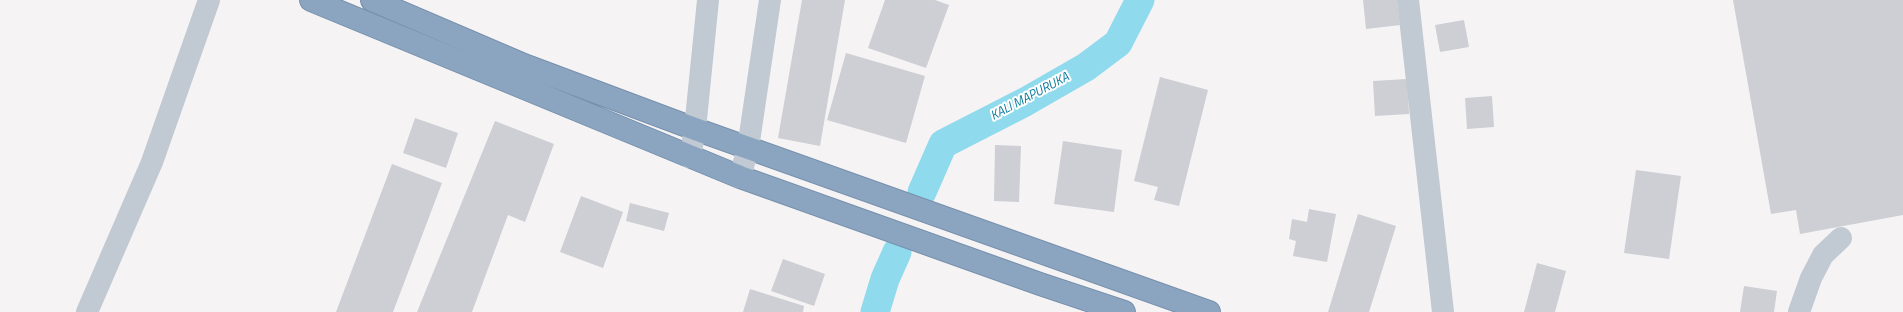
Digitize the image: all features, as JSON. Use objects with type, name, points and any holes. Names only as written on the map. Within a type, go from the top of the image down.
[{"type":"highway","points":[[311,0],[740,177],[1040,284],[1124,312]]},
{"type":"highway","points":[[372,0],[524,65],[695,129],[1209,312]]},
{"type":"highway","points":[[1130,312],[1137,287]]},
{"type":"street","points":[[87,312],[152,162],[209,0]]},
{"type":"street","points":[[690,157],[695,129],[708,0]]},
{"type":"street","points":[[740,177],[748,148],[770,0]]},
{"type":"street","points":[[1408,0],[1443,312]]},
{"type":"street","points":[[1799,312],[1811,278],[1823,255],[1841,238]]},
{"type":"building","points":[[802,0],[845,0],[820,146],[778,138]]},
{"type":"building","points":[[885,0],[935,0],[949,5],[926,68],[868,48]]},
{"type":"building","points":[[1363,0],[1397,0],[1400,25],[1366,29]]},
{"type":"building","points":[[1733,0],[1903,0],[1903,215],[1800,234],[1796,210],[1771,214]]},
{"type":"building","points":[[1464,20],[1469,47],[1440,52],[1435,25]]},
{"type":"building","points":[[846,53],[925,76],[906,143],[827,120]]},
{"type":"building","points":[[1160,77],[1208,90],[1179,206],[1154,200],[1158,187],[1134,181]]},
{"type":"building","points":[[1407,79],[1409,114],[1375,116],[1373,81]]},
{"type":"building","points":[[1492,96],[1494,127],[1467,129],[1465,98]]},
{"type":"building","points":[[415,118],[458,133],[446,168],[403,153]]},
{"type":"building","points":[[495,121],[554,144],[525,222],[508,215],[472,312],[417,312]]},
{"type":"building","points":[[1063,141],[1122,150],[1114,212],[1054,204]]},
{"type":"building","points":[[995,145],[1021,146],[1019,202],[994,201]]},
{"type":"building","points":[[392,164],[442,183],[393,312],[336,312]]},
{"type":"building","points":[[1636,170],[1681,176],[1669,259],[1624,253]]},
{"type":"building","points":[[581,196],[623,212],[603,268],[560,252]]},
{"type":"building","points":[[630,203],[669,213],[664,231],[626,221]]},
{"type":"building","points":[[1309,209],[1336,214],[1327,262],[1293,256],[1296,241],[1289,239],[1292,219],[1307,222]]},
{"type":"building","points":[[1358,214],[1396,226],[1369,312],[1328,312]]},
{"type":"building","points":[[783,259],[825,274],[814,306],[771,291]]},
{"type":"building","points":[[1537,263],[1566,271],[1555,312],[1524,312]]},
{"type":"building","points":[[1744,286],[1777,291],[1774,312],[1740,312]]},
{"type":"building","points":[[750,289],[804,306],[803,312],[743,312]]},
{"type":"waterway","name":"KALI MAPURUKA","points":[[922,192],[943,144],[1025,102],[1086,67],[1118,43],[1140,0]]},
{"type":"waterway","name":"KALI MAPURUKA","points":[[875,312],[885,279],[897,252]]}]
